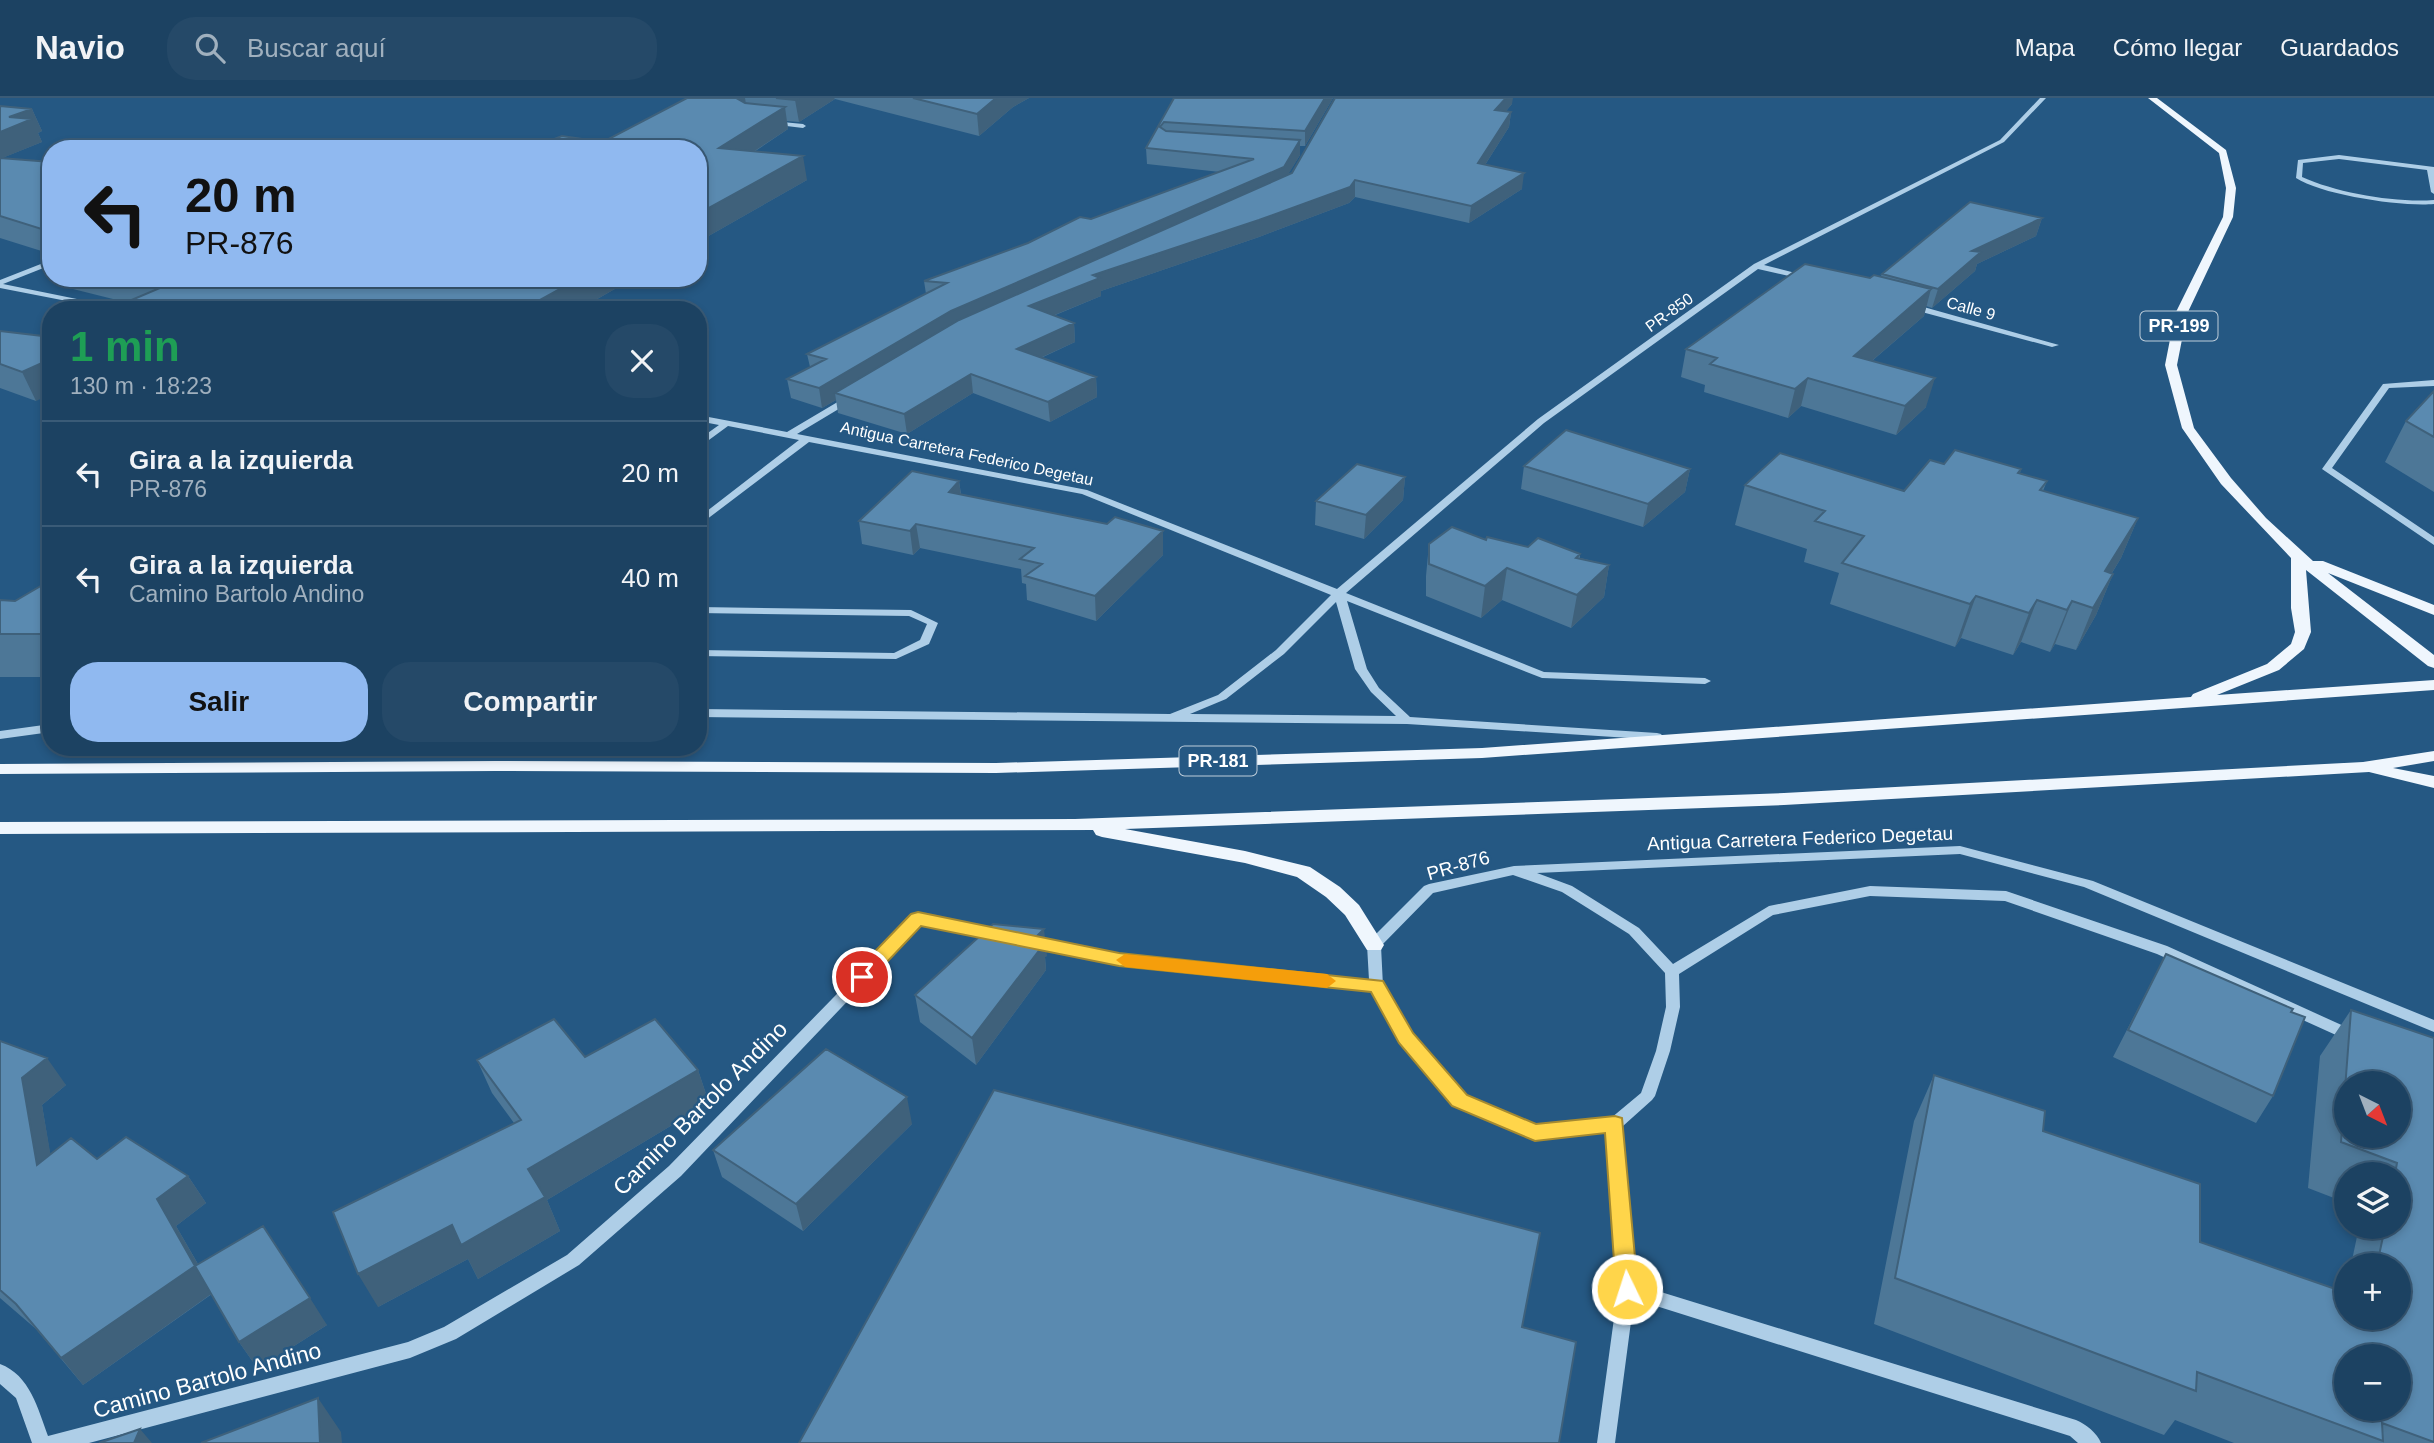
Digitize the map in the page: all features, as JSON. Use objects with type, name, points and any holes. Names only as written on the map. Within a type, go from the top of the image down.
[{"type":"main road","name":"PR-199","points":[[2152,98],[2223,152],[2231,188],[2228,217],[2181,314],[2171,365],[2188,428],[2226,481],[2261,521],[2298,557],[2434,663]]},
{"type":"main road","points":[[2182,704],[2273,667],[2298,646],[2303,632],[2299,608],[2298,557],[2434,610]]},
{"type":"main road","name":"PR-181","points":[[0,769],[481,766],[996,768],[1482,752],[2434,685]]},
{"type":"main road","points":[[0,828],[1074,825],[1784,799],[2363,767],[2434,756]]},
{"type":"main road","points":[[2363,767],[2434,782]]},
{"type":"main road","points":[[1074,825],[1245,857],[1303,872],[1333,892],[1353,910],[1374,945]]},
{"type":"street","name":"PR-850","points":[[1173,716],[1222,697],[1280,652],[1339,593],[1541,421],[1757,266],[2002,141],[2043,98]]},
{"type":"street","points":[[762,122],[803,126]]},
{"type":"street","points":[[2434,192],[2432,168],[2339,157],[2300,161],[2299,178],[2309,185],[2420,204],[2434,202]]},
{"type":"street","points":[[0,285],[42,266]]},
{"type":"street","points":[[1757,266],[1822,283]]},
{"type":"street","points":[[0,285],[81,301]]},
{"type":"street","name":"Calle 9","points":[[1900,303],[2055,345]]},
{"type":"street","points":[[2434,383],[2386,386],[2328,469],[2434,542]]},
{"type":"street","points":[[789,435],[861,391]]},
{"type":"street","name":"Antigua Carretera Federico Degetau","points":[[707,420],[1084,492],[1542,675],[1705,681]]},
{"type":"street","points":[[707,437],[727,423]]},
{"type":"street","points":[[707,516],[808,438]]},
{"type":"street","points":[[1339,593],[1361,669],[1375,690],[1407,720]]},
{"type":"street","points":[[707,610],[911,614],[933,623],[925,642],[896,656],[707,653]]},
{"type":"street","points":[[707,713],[1407,720],[1678,739]]},
{"type":"street","points":[[0,735],[42,729]]},
{"type":"street","name":"Antigua Carretera Federico Degetau","points":[[1514,870],[1960,850],[2088,884],[2434,1026]]},
{"type":"street","name":"PR-876","points":[[1374,945],[1429,889],[1514,870],[1567,889],[1634,932],[1672,972]]},
{"type":"street","points":[[1374,945],[1376,986],[1406,1038],[1460,1101],[1535,1132],[1615,1124],[1647,1096],[1663,1051],[1673,1007],[1672,972],[1769,911],[1870,891],[2006,896],[2162,950],[2365,1041]]},
{"type":"street","name":"Camino Bartolo Andino","points":[[52,1443],[172,1415],[410,1350],[450,1334],[573,1261],[675,1171],[918,919],[1119,960],[1376,986]]},
{"type":"street","points":[[1606,1443],[1627,1289],[1615,1124]]},
{"type":"street","points":[[1627,1289],[2076,1429],[2092,1443]]},
{"type":"street","points":[[0,1372],[23,1393],[41,1443]]},
{"type":"building","points":[[687,98],[736,98],[745,103],[785,107],[719,148],[803,156],[707,209],[707,140],[607,140]]},
{"type":"building","points":[[913,98],[996,98],[977,114]]},
{"type":"building","points":[[1174,98],[1325,98],[1305,131],[1164,122],[1160,127],[1166,131],[1300,140],[1284,167],[951,311],[819,388],[787,379],[826,359],[807,354],[947,283],[924,281],[1028,243],[1080,217],[1091,219],[1254,159],[1146,148]]},
{"type":"building","points":[[1335,98],[1506,98],[1495,110],[1511,112],[1478,163],[1524,173],[1471,206],[1355,180],[1350,187],[1259,220],[1093,275],[1100,278],[1029,306],[1074,323],[1017,349],[1096,377],[1048,402],[971,374],[904,414],[835,393],[959,320],[1292,173]]},
{"type":"building","points":[[0,106],[32,109],[9,117],[32,119],[0,132]]},
{"type":"building","points":[[562,136],[589,140],[552,140]]},
{"type":"building","points":[[0,158],[42,161],[42,229],[0,216]]},
{"type":"building","points":[[1970,202],[2042,218],[1972,251],[1981,252],[1938,289],[1882,274]]},
{"type":"building","points":[[1805,264],[1870,278],[1874,275],[1931,289],[1854,356],[1935,378],[1905,406],[1808,378],[1795,389],[1710,364],[1717,358],[1686,349]]},
{"type":"building","points":[[156,287],[564,287],[538,301],[129,301],[160,288]]},
{"type":"building","points":[[0,331],[42,336],[42,363],[22,372],[0,364]]},
{"type":"building","points":[[2434,391],[2434,437],[2406,421]]},
{"type":"building","points":[[1566,430],[1690,469],[1648,504],[1524,466]]},
{"type":"building","points":[[1955,450],[2021,469],[2018,473],[2047,481],[2040,490],[2138,518],[2105,571],[2113,574],[2093,608],[2072,601],[2067,610],[2037,600],[2029,613],[1976,596],[1970,604],[1842,563],[1864,536],[1815,521],[1825,511],[1745,485],[1780,453],[1904,491],[1930,460],[1944,464]]},
{"type":"building","points":[[1357,464],[1405,477],[1366,515],[1316,501]]},
{"type":"building","points":[[912,471],[959,481],[949,492],[1107,524],[1115,517],[1163,531],[1095,596],[1025,576],[1042,564],[1020,559],[1034,548],[916,524],[910,531],[859,521]]},
{"type":"building","points":[[1452,527],[1486,540],[1487,537],[1528,547],[1538,538],[1580,554],[1576,558],[1609,565],[1577,595],[1507,568],[1485,586],[1429,564],[1429,544]]},
{"type":"building","points":[[42,585],[42,634],[0,634],[0,600],[15,601]]},
{"type":"building","points":[[993,924],[1044,929],[1034,939],[1044,944],[972,1038],[915,995]]},
{"type":"building","points":[[2166,954],[2293,1009],[2291,1012],[2305,1017],[2273,1096],[2128,1030]]},
{"type":"building","points":[[2351,1010],[2434,1038],[2434,1442],[2382,1423],[2383,1441],[2197,1372],[2196,1391],[1895,1278],[1934,1075],[2045,1111],[2043,1131],[2200,1184],[2200,1242],[2334,1288],[2334,1330],[2411,1330],[2411,1253],[2380,1253],[2382,1239],[2411,1239],[2411,1162],[2394,1162],[2357,1148],[2412,1148],[2412,1071],[2346,1071]]},
{"type":"building","points":[[554,1019],[585,1057],[655,1019],[698,1070],[528,1169],[545,1197],[461,1245],[452,1225],[358,1274],[333,1212],[521,1120],[477,1060]]},
{"type":"building","points":[[0,1041],[47,1058],[22,1078],[37,1165],[71,1138],[97,1159],[126,1137],[188,1176],[157,1199],[195,1266],[61,1358],[16,1304],[0,1290]]},
{"type":"building","points":[[826,1049],[907,1097],[796,1204],[713,1150]]},
{"type":"building","points":[[994,1090],[1540,1233],[1522,1327],[1576,1342],[1559,1443],[799,1443]]},
{"type":"building","points":[[263,1226],[310,1298],[239,1342],[195,1266]]},
{"type":"building","points":[[318,1398],[320,1443],[201,1443]]},
{"type":"building","points":[[140,1429],[134,1443],[99,1443]]},
{"type":"slow traffic","points":[[1125,960],[1327,981]]},
{"type":"route","points":[[862,977],[918,919],[1119,960],[1376,986],[1406,1038],[1460,1101],[1535,1132],[1615,1124],[1627,1289]]}]
